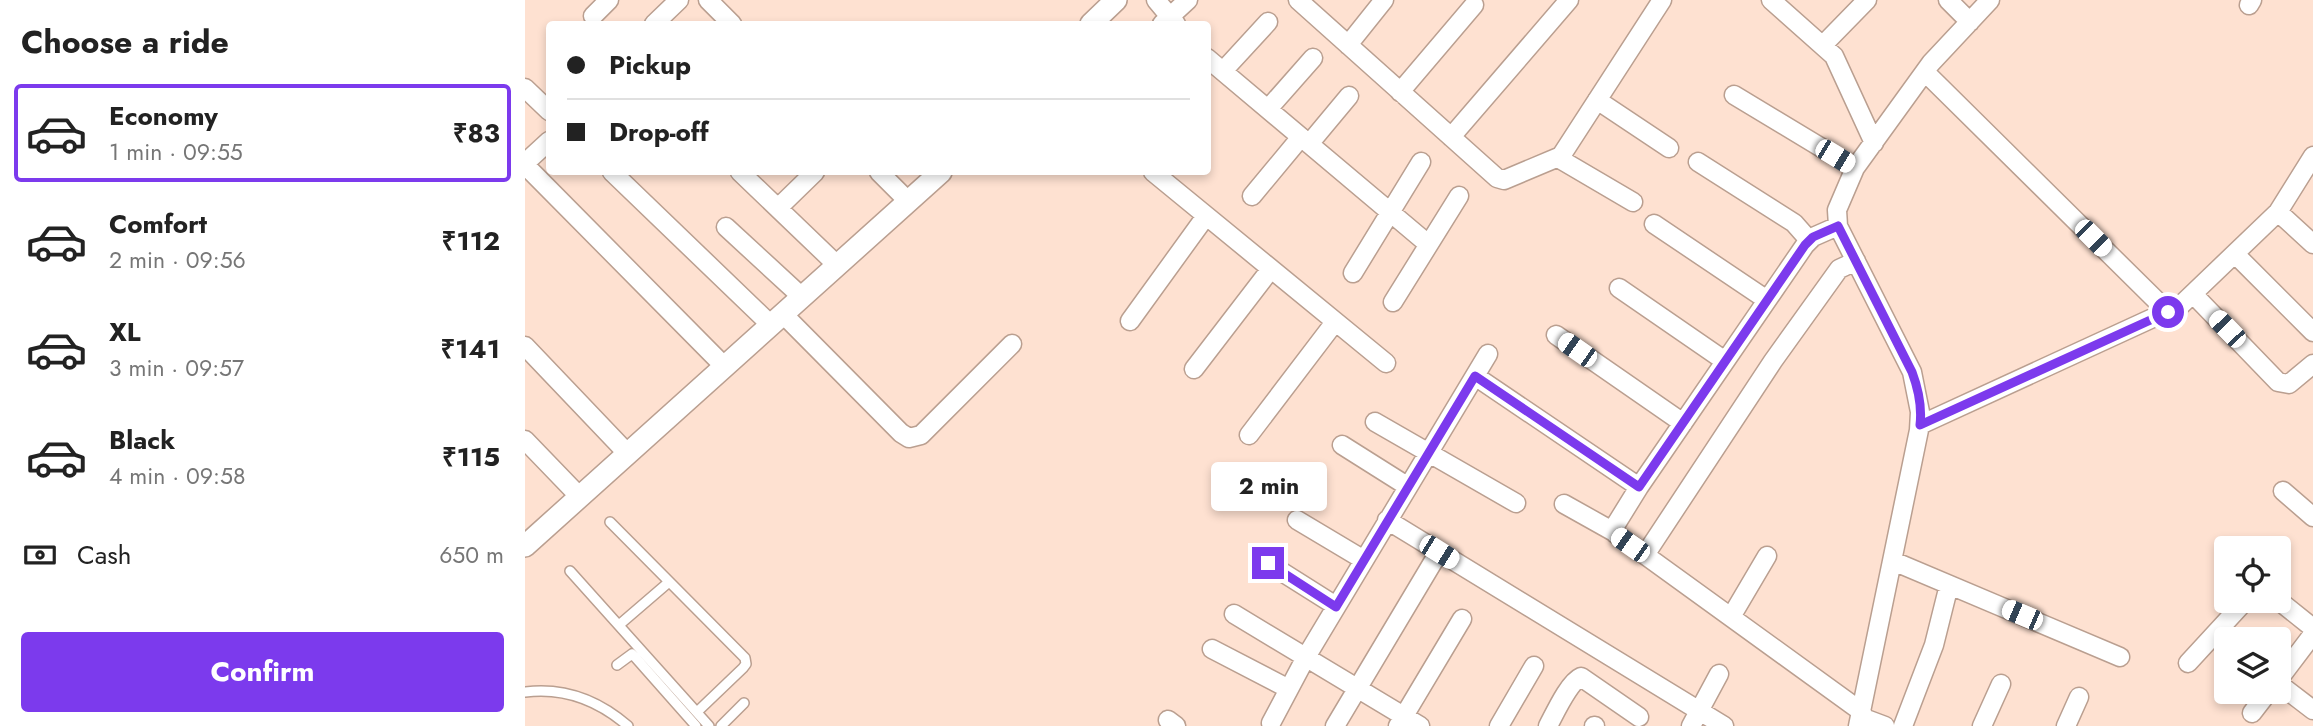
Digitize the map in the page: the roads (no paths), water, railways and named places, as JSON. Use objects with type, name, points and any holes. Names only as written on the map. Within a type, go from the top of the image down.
[{"type":"street","points":[[593,16],[609,0]]},
{"type":"street","points":[[657,21],[679,0]]},
{"type":"street","points":[[708,0],[728,21]]},
{"type":"street","points":[[1156,0],[1168,21]]},
{"type":"street","points":[[1170,21],[1188,0]]},
{"type":"street","points":[[1298,0],[1500,180],[1558,158],[1662,0]]},
{"type":"street","points":[[1348,44],[1384,0]]},
{"type":"street","points":[[1451,137],[1569,0]]},
{"type":"street","points":[[1771,0],[1823,45],[1836,60],[1874,143]]},
{"type":"street","points":[[1948,0],[1970,22]]},
{"type":"street","points":[[1860,718],[1920,425],[1920,412],[1915,380],[1838,226],[1837,210],[1855,169],[1925,72],[1990,0]]},
{"type":"street","points":[[1823,45],[1861,2]]},
{"type":"street","points":[[1400,92],[1474,5]]},
{"type":"street","points":[[1223,71],[1268,22]]},
{"type":"street","points":[[1268,109],[1313,58]]},
{"type":"street","points":[[1211,61],[1428,244]]},
{"type":"street","points":[[1925,72],[2168,312]]},
{"type":"street","points":[[525,88],[546,108]]},
{"type":"street","points":[[1734,95],[1855,169]]},
{"type":"street","points":[[1252,196],[1349,96]]},
{"type":"street","points":[[1597,100],[1669,148]]},
{"type":"street","points":[[546,144],[525,164],[725,366]]},
{"type":"street","points":[[1558,158],[1633,202]]},
{"type":"street","points":[[1920,425],[2181,305],[2278,212],[2312,161]]},
{"type":"street","points":[[1353,272],[1421,162]]},
{"type":"street","points":[[1698,162],[1794,223],[1809,240]]},
{"type":"street","points":[[615,175],[909,438],[921,435],[1012,344]]},
{"type":"street","points":[[743,175],[837,265]]},
{"type":"street","points":[[778,208],[812,175]]},
{"type":"street","points":[[882,175],[908,201]]},
{"type":"street","points":[[525,546],[938,175]]},
{"type":"street","points":[[1157,175],[1386,363]]},
{"type":"street","points":[[1394,302],[1459,196]]},
{"type":"street","points":[[2278,212],[2313,244]]},
{"type":"street","points":[[1130,320],[1206,216]]},
{"type":"street","points":[[1654,224],[1767,300]]},
{"type":"street","points":[[1614,532],[1614,527],[1639,487],[1809,240],[1838,226]]},
{"type":"street","points":[[726,227],[801,297]]},
{"type":"street","points":[[2235,254],[2313,332]]},
{"type":"street","points":[[1644,555],[1773,361],[1831,280],[1842,266],[1856,261]]},
{"type":"street","points":[[1194,369],[1270,270]]},
{"type":"street","points":[[1619,288],[1725,361]]},
{"type":"street","points":[[2193,294],[2279,382],[2289,384],[2310,374]]},
{"type":"street","points":[[1249,435],[1335,322]]},
{"type":"street","points":[[1556,335],[1683,424]]},
{"type":"street","points":[[525,346],[628,454]]},
{"type":"street","points":[[1271,723],[1306,657],[1488,354]]},
{"type":"street","points":[[1475,376],[1639,487]]},
{"type":"street","points":[[1375,422],[1516,503]]},
{"type":"street","points":[[525,440],[580,497]]},
{"type":"street","points":[[1342,445],[1407,486]]},
{"type":"street","points":[[2283,491],[2313,517]]},
{"type":"street","points":[[1564,504],[1614,532],[1731,617],[1860,718],[1885,726]]},
{"type":"street","points":[[1297,520],[1364,560]]},
{"type":"street","points":[[1387,520],[1695,719],[1724,726]]},
{"type":"street","points":[[1335,726],[1439,552]]},
{"type":"street","points":[[1731,617],[1767,556]]},
{"type":"street","points":[[1893,561],[2120,657]]},
{"type":"street","points":[[1268,563],[1336,607]]},
{"type":"street","points":[[1903,726],[1934,645],[1949,584]]},
{"type":"street","points":[[2291,610],[2313,628]]},
{"type":"street","points":[[2188,663],[2234,613]]},
{"type":"street","points":[[1234,614],[1357,688],[1401,721],[1420,726]]},
{"type":"street","points":[[1401,721],[1462,619]]},
{"type":"street","points":[[2291,664],[2313,634]]},
{"type":"street","points":[[1212,649],[1289,689]]},
{"type":"street","points":[[1499,726],[1534,666]]},
{"type":"street","points":[[1695,719],[1720,674]]},
{"type":"street","points":[[1548,726],[1571,685],[1581,677],[1639,717]]},
{"type":"street","points":[[1982,726],[2001,684]]},
{"type":"street","points":[[2291,691],[2313,710]]},
{"type":"street","points":[[2067,726],[2079,697]]},
{"type":"street","points":[[2252,713],[2259,704]]},
{"type":"lane","points":[[610,522],[745,658],[746,664],[697,712]]},
{"type":"lane","points":[[570,571],[709,726]]},
{"type":"lane","points":[[619,625],[669,582]]},
{"type":"lane","points":[[617,666],[632,654],[635,656],[696,726]]},
{"type":"lane","points":[[525,692],[542,690],[573,694],[602,706],[622,724]]},
{"type":"lane","points":[[721,726],[744,703]]}]
